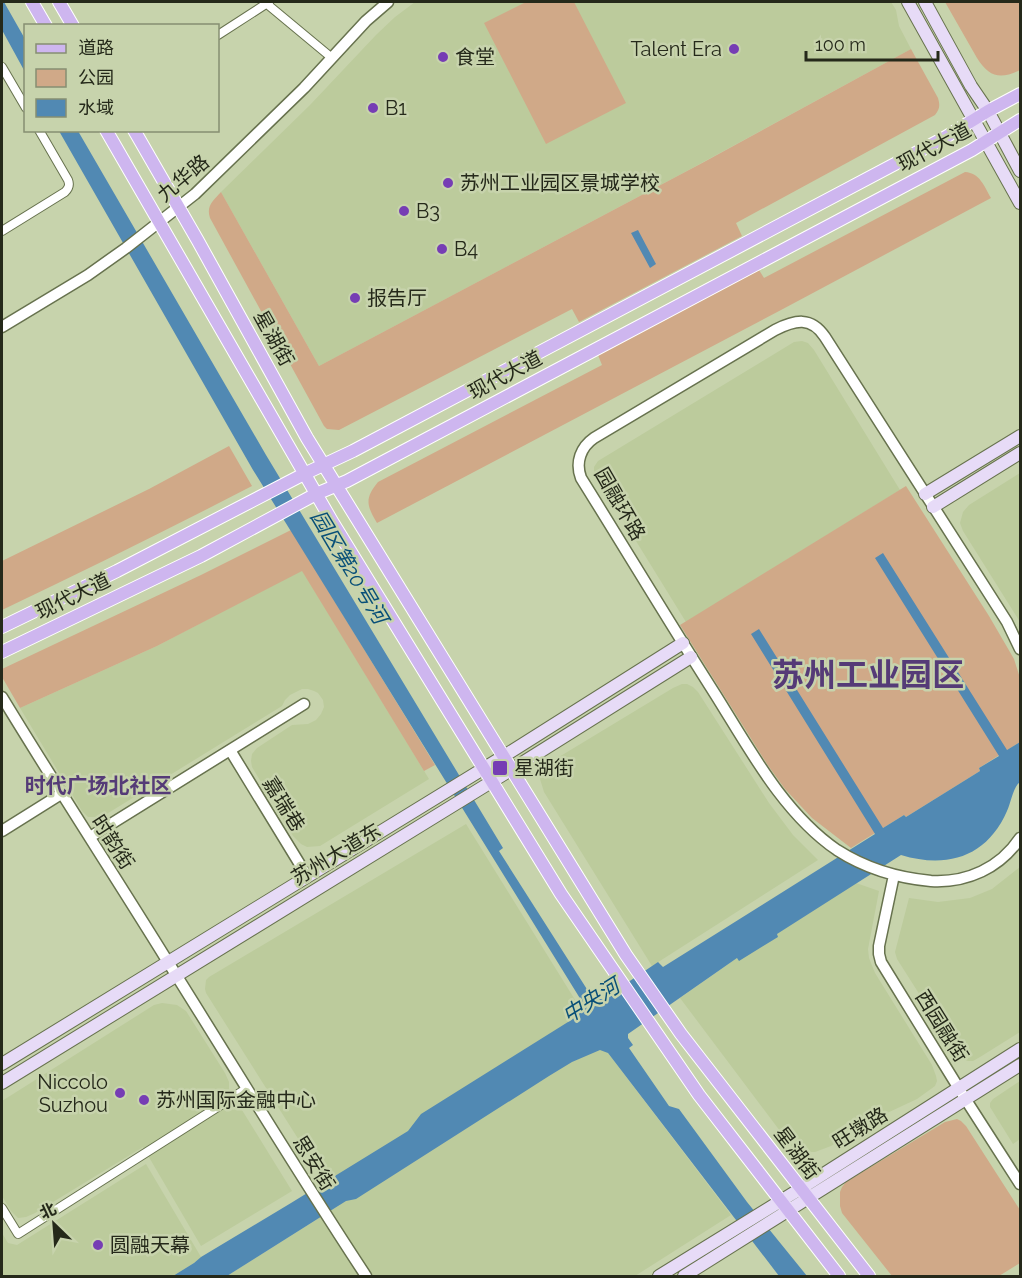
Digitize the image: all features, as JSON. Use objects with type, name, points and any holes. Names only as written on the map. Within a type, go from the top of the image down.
[{"type":"main road","points":[[32,2],[45,24]]},
{"type":"main road","points":[[59,2],[72,24]]},
{"type":"main road","points":[[908,2],[1020,203]]},
{"type":"main road","points":[[925,2],[1020,171]]},
{"type":"main road","name":"现代大道","points":[[2,627],[324,465],[944,138],[1020,94]]},
{"type":"main road","name":"现代大道","points":[[2,652],[201,556],[316,494],[356,477],[987,142],[1020,120]]},
{"type":"main road","name":"星湖街","points":[[107,132],[304,474],[561,894],[699,1095],[839,1276]]},
{"type":"main road","name":"星湖街","points":[[135,132],[336,486],[636,969],[669,1018],[868,1276]]},
{"type":"main road","points":[[925,494],[1020,435]]},
{"type":"main road","points":[[933,507],[1020,453]]},
{"type":"main road","name":"苏州大道东","points":[[2,1064],[504,756],[683,643]]},
{"type":"main road","name":"苏州大道东","points":[[2,1083],[691,657]]},
{"type":"main road","name":"旺墩路","points":[[804,1194],[1020,1049]]},
{"type":"main road","name":"旺墩路","points":[[684,1276],[766,1217],[966,1100],[1020,1065]]},
{"type":"main road","name":"旺墩路","points":[[659,1276],[738,1235]]},
{"type":"street","name":"九华路","points":[[2,327],[78,281],[126,248],[200,190],[304,88],[366,21],[388,2]]},
{"type":"street","points":[[219,34],[268,3],[332,58]]},
{"type":"street","points":[[2,67],[24,105]]},
{"type":"street","points":[[2,231],[69,189],[68,180],[40,132]]},
{"type":"street","name":"园融环路","points":[[1020,649],[1007,622],[817,327],[805,322],[788,324],[775,330],[594,438],[581,453],[579,465],[582,478],[691,657],[771,781],[799,815],[826,841],[838,850],[882,871],[914,879],[938,881],[963,879],[983,871],[1000,861],[1020,838]]},
{"type":"street","name":"时韵街","points":[[2,697],[176,975]]},
{"type":"street","points":[[90,837],[304,704]]},
{"type":"street","name":"嘉瑞巷","points":[[230,750],[307,876]]},
{"type":"street","points":[[2,831],[61,794]]},
{"type":"street","name":"西园融街","points":[[894,875],[879,946],[881,962],[1020,1184]]},
{"type":"street","name":"思安街","points":[[176,975],[305,1184],[366,1276]]},
{"type":"street","points":[[2,1208],[18,1234],[246,1089]]},
{"type":"shaded area","name":"苏州工业园区景城学校","points":[[415,2],[891,2],[896,10],[899,26],[911,49],[319,366],[221,192],[310,105],[376,35]]},
{"type":"shaded area","points":[[794,342],[808,343],[814,350],[900,490],[686,622],[594,473],[594,467],[598,461]]},
{"type":"shaded area","points":[[1020,473],[1020,622],[960,523],[963,512],[969,505]]},
{"type":"shaded area","points":[[302,570],[429,779],[320,846],[307,847],[301,844],[293,836],[252,767],[251,761],[252,754],[257,748],[292,725],[308,724],[321,714],[324,707],[323,700],[318,693],[302,689],[290,695],[282,706],[105,815],[88,817],[82,811],[20,708],[157,646]]},
{"type":"shaded area","points":[[682,684],[693,687],[698,692],[769,803],[793,835],[818,860],[652,966],[544,792],[540,779],[549,763]]},
{"type":"shaded area","points":[[466,824],[608,1053],[731,1215],[635,1276],[227,1276],[340,1205],[206,993],[206,980]]},
{"type":"shaded area","points":[[1020,867],[1020,1032],[973,1061],[968,1061],[958,1055],[897,959],[895,952],[909,898],[938,902],[970,898],[992,889]]},
{"type":"shaded area","points":[[856,883],[879,891],[868,949],[869,958],[875,973],[932,1065],[937,1081],[935,1086],[917,1099],[870,1121],[831,1146],[815,1152],[801,1152],[792,1147],[680,998],[737,958],[778,937],[776,934]]},
{"type":"shaded area","name":"苏州国际金融中心","points":[[162,1003],[177,1005],[186,1011],[225,1073],[229,1089],[292,1191],[201,1246],[143,1147],[35,1213],[18,1218],[2,1196],[2,1101],[154,1005]]},
{"type":"shaded area","points":[[1020,1081],[1020,1139],[1013,1144],[990,1107],[990,1103]]},
{"type":"shaded area","points":[[146,1164],[201,1257],[194,1263],[173,1276],[2,1276],[2,1233],[8,1243],[17,1245]]},
{"type":"green space","points":[[526,2],[574,2],[626,103],[546,144],[484,23]]},
{"type":"green space","points":[[945,2],[1020,2],[1020,70],[1001,76],[986,69],[977,58]]},
{"type":"green space","points":[[911,49],[938,98],[939,107],[935,115],[736,223],[742,236],[579,322],[572,309],[339,430],[327,429],[324,426],[209,214],[211,204],[221,192],[319,366],[704,162]]},
{"type":"green space","points":[[965,172],[978,178],[991,198],[377,523],[368,503],[378,482],[602,365],[598,355],[759,270],[764,278]]},
{"type":"green space","points":[[229,446],[252,486],[2,610],[2,561],[149,489]]},
{"type":"green space","points":[[906,486],[1014,659],[1020,678],[1020,742],[979,768],[980,771],[851,848],[812,818],[785,789],[680,625]]},
{"type":"green space","points":[[291,530],[435,765],[424,771],[302,571],[157,646],[20,708],[2,677],[2,669]]},
{"type":"green space","points":[[957,1119],[966,1126],[1020,1210],[1020,1263],[999,1276],[892,1276],[842,1213],[840,1192],[842,1187],[846,1182],[945,1122]]},
{"type":"water","points":[[2,2],[4,2],[24,37],[24,70],[2,30]]},
{"type":"water","name":"中央河","points":[[60,132],[79,132],[266,455],[503,848],[499,851],[590,994],[595,992],[600,999],[603,999],[658,962],[663,967],[875,834],[751,634],[759,629],[883,828],[904,815],[906,817],[980,771],[979,768],[999,756],[875,558],[883,553],[1007,750],[1020,742],[1020,782],[999,827],[977,849],[964,855],[934,861],[901,855],[777,934],[778,937],[739,961],[737,958],[628,1034],[633,1045],[629,1048],[669,1106],[679,1109],[747,1202],[807,1276],[779,1276],[608,1053],[600,1050],[572,1062],[356,1199],[346,1201],[227,1276],[173,1276],[408,1131],[421,1114],[576,1017],[581,1007],[581,1000],[253,470]]},
{"type":"water","points":[[638,230],[656,264],[650,268],[631,233]]},
{"type":"place","name":"Talent Era","points":[[734,49]]},
{"type":"place","name":"食堂","points":[[443,57]]},
{"type":"place","name":"B1","points":[[373,108]]},
{"type":"place","name":"苏州工业园区景城学校","points":[[448,183]]},
{"type":"place","name":"B3","points":[[404,211]]},
{"type":"place","name":"B4","points":[[442,249]]},
{"type":"place","name":"报告厅","points":[[355,298]]},
{"type":"place","name":"星湖街","points":[[500,768]]},
{"type":"place","name":"Niccolo Suzhou","points":[[120,1093]]},
{"type":"place","name":"苏州国际金融中心","points":[[144,1100]]},
{"type":"place","name":"圆融天幕","points":[[98,1245]]},
{"type":"district","name":"苏州工业园区","points":[[868,675]]},
{"type":"district","name":"时代广场北社区","points":[[98,786]]},
{"type":"water label","name":"园区第20号河","points":[[349,567]]}]
